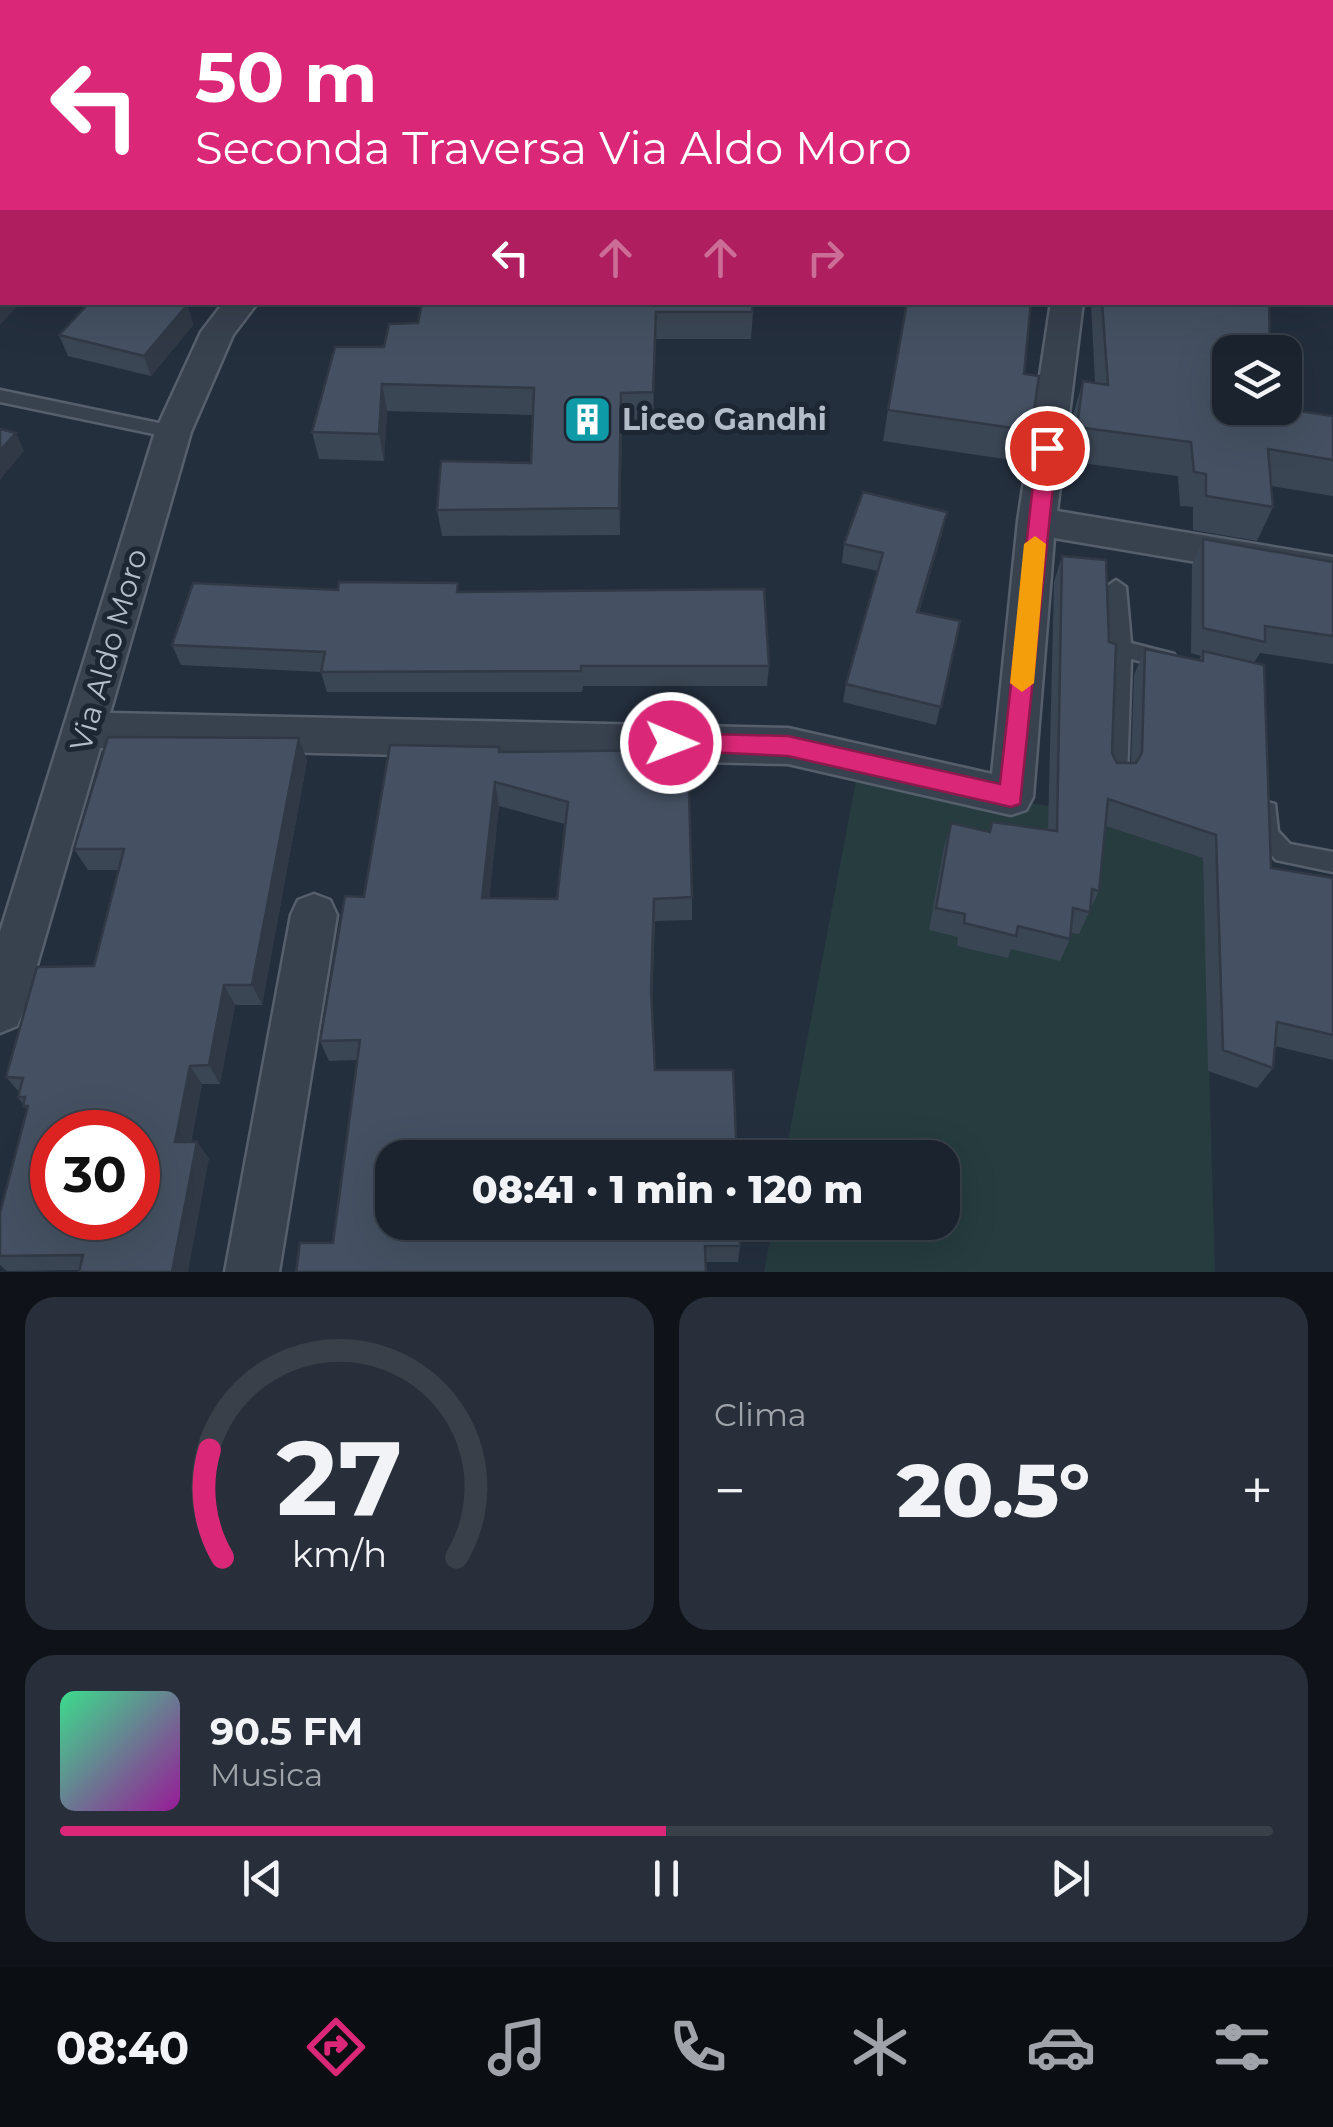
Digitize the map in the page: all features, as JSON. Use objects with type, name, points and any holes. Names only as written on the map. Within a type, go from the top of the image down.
[{"type":"street","name":"Via Aldo Moro","points":[[0,1010],[173,432],[218,332],[240,305]]},
{"type":"street","points":[[86,730],[788,746],[1011,797],[1037,522],[1067,305]]},
{"type":"street","points":[[1037,522],[1333,572]]},
{"type":"street","points":[[252,1272],[314,915]]},
{"type":"lane","points":[[0,396],[173,432]]},
{"type":"lane","points":[[1116,587],[1121,649],[1116,778]]},
{"type":"lane","points":[[1121,649],[1196,667]]},
{"type":"lane","points":[[1266,796],[1267,834],[1284,853],[1333,862]]},
{"type":"green space","points":[[857,775],[1048,806],[1203,858],[1215,1272],[764,1272],[770,1240],[960,1240],[960,1140],[788,1140]]},
{"type":"building","points":[[87,305],[187,305],[144,356],[59,335]]},
{"type":"building","name":"Liceo Gandhi","points":[[421,305],[752,305],[753,312],[656,312],[653,392],[621,393],[619,508],[437,510],[441,461],[531,463],[534,388],[382,384],[379,434],[312,432],[335,347],[384,347],[389,324],[418,323]]},
{"type":"building","points":[[906,305],[1031,305],[1024,374],[1039,376],[1032,424],[1019,423],[1019,429],[888,410]]},
{"type":"building","points":[[1102,305],[1269,305],[1270,335],[1212,335],[1212,425],[1302,425],[1302,411],[1333,416],[1333,460],[1268,449],[1273,507],[1206,496],[1206,474],[1194,472],[1191,442],[1077,427],[1083,381],[1108,385]]},
{"type":"building","points":[[0,429],[16,433],[0,450]]},
{"type":"building","points":[[863,492],[947,512],[917,612],[960,621],[941,707],[846,684],[883,553],[844,544]]},
{"type":"building","points":[[1203,539],[1333,562],[1333,636],[1265,626],[1265,642],[1203,628]]},
{"type":"building","points":[[1062,556],[1106,560],[1109,642],[1116,644],[1112,753],[1117,763],[1136,763],[1142,753],[1145,649],[1203,661],[1203,651],[1264,665],[1271,868],[1333,878],[1333,1035],[1277,1022],[1273,1068],[1223,1050],[1216,835],[1108,799],[1099,891],[1092,889],[1090,912],[1073,908],[1070,939],[1018,926],[1016,936],[964,923],[965,914],[936,908],[951,823],[990,832],[992,822],[1057,831]]},
{"type":"building","points":[[339,582],[458,583],[457,592],[764,589],[769,666],[321,672],[325,652],[172,645],[193,583],[338,590]]},
{"type":"building","points":[[108,737],[299,738],[252,985],[224,985],[209,1065],[190,1066],[175,1142],[197,1142],[172,1272],[79,1272],[83,1255],[0,1256],[0,1213],[28,1106],[23,1106],[25,1097],[18,1097],[23,1078],[6,1077],[37,967],[94,966],[124,849],[74,849]]},
{"type":"building","points":[[390,745],[499,747],[499,752],[667,750],[667,758],[688,758],[692,897],[654,899],[651,989],[655,1070],[733,1070],[736,1140],[375,1140],[375,1240],[740,1240],[740,1246],[705,1246],[706,1272],[296,1272],[300,1243],[333,1243],[360,1040],[320,1041],[345,896],[364,897]],"holes":[[[495,782],[568,802],[557,899],[482,898]]]},
{"type":"slow traffic","points":[[1022,683],[1035,544]]},
{"type":"place","name":"Liceo Gandhi","points":[[587,420]]},
{"type":"route","points":[[671,743],[788,746],[1011,797],[1047,448]]}]
